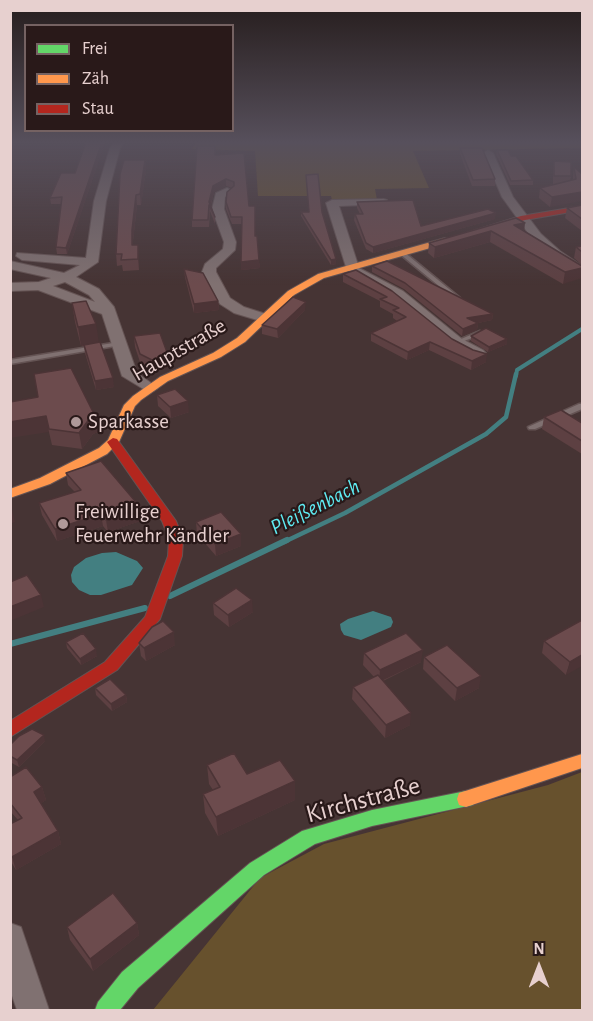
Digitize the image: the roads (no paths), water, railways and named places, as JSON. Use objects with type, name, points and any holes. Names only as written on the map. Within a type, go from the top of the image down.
[{"type":"street","points":[[10,287],[40,286],[67,278],[92,262],[103,190]]},
{"type":"street","points":[[505,190],[537,237],[555,254],[582,272]]},
{"type":"street","points":[[227,191],[220,195],[218,209],[230,242],[229,250],[210,267],[209,272],[225,301],[239,310],[264,318]]},
{"type":"street","points":[[392,202],[332,203],[352,267],[398,294],[457,342],[478,353]]},
{"type":"street","name":"Hauptstraße","points":[[10,494],[88,460],[113,442],[130,405],[150,388],[217,355],[241,340],[291,293],[321,276],[524,218],[582,208]]},
{"type":"street","points":[[10,255],[92,262]]},
{"type":"street","points":[[10,265],[67,278],[94,292],[109,312],[130,376],[150,388]]},
{"type":"street","points":[[40,286],[109,312]]},
{"type":"street","points":[[10,730],[111,666],[152,619],[175,556],[176,539],[169,521],[113,442]]},
{"type":"street","name":"Kirchstraße","points":[[106,1011],[129,980],[257,869],[309,837],[372,818],[460,801],[582,761]]},
{"type":"street","points":[[10,938],[33,1011]]},
{"type":"lane","points":[[402,253],[465,304]]},
{"type":"lane","points":[[457,342],[480,333]]},
{"type":"lane","points":[[10,362],[119,344]]},
{"type":"lane","points":[[532,427],[582,406]]},
{"type":"water","points":[[116,552],[137,561],[143,568],[132,585],[101,595],[90,595],[79,590],[72,582],[71,575],[74,567],[86,558]]},
{"type":"water","points":[[373,611],[391,617],[393,622],[391,627],[361,640],[344,635],[340,624]]},
{"type":"waterway","name":"Pleißenbach","points":[[516,376],[517,370],[582,329]]},
{"type":"waterway","name":"Pleißenbach","points":[[284,542],[345,513],[486,434],[506,417],[516,374]]},
{"type":"waterway","name":"Pleißenbach","points":[[170,596],[287,540]]},
{"type":"waterway","name":"Pleißenbach","points":[[10,644],[145,608]]},
{"type":"place","name":"Sparkasse","points":[[76,422]]},
{"type":"place","name":"Freiwillige Feuerwehr Kändler","points":[[63,524]]}]
